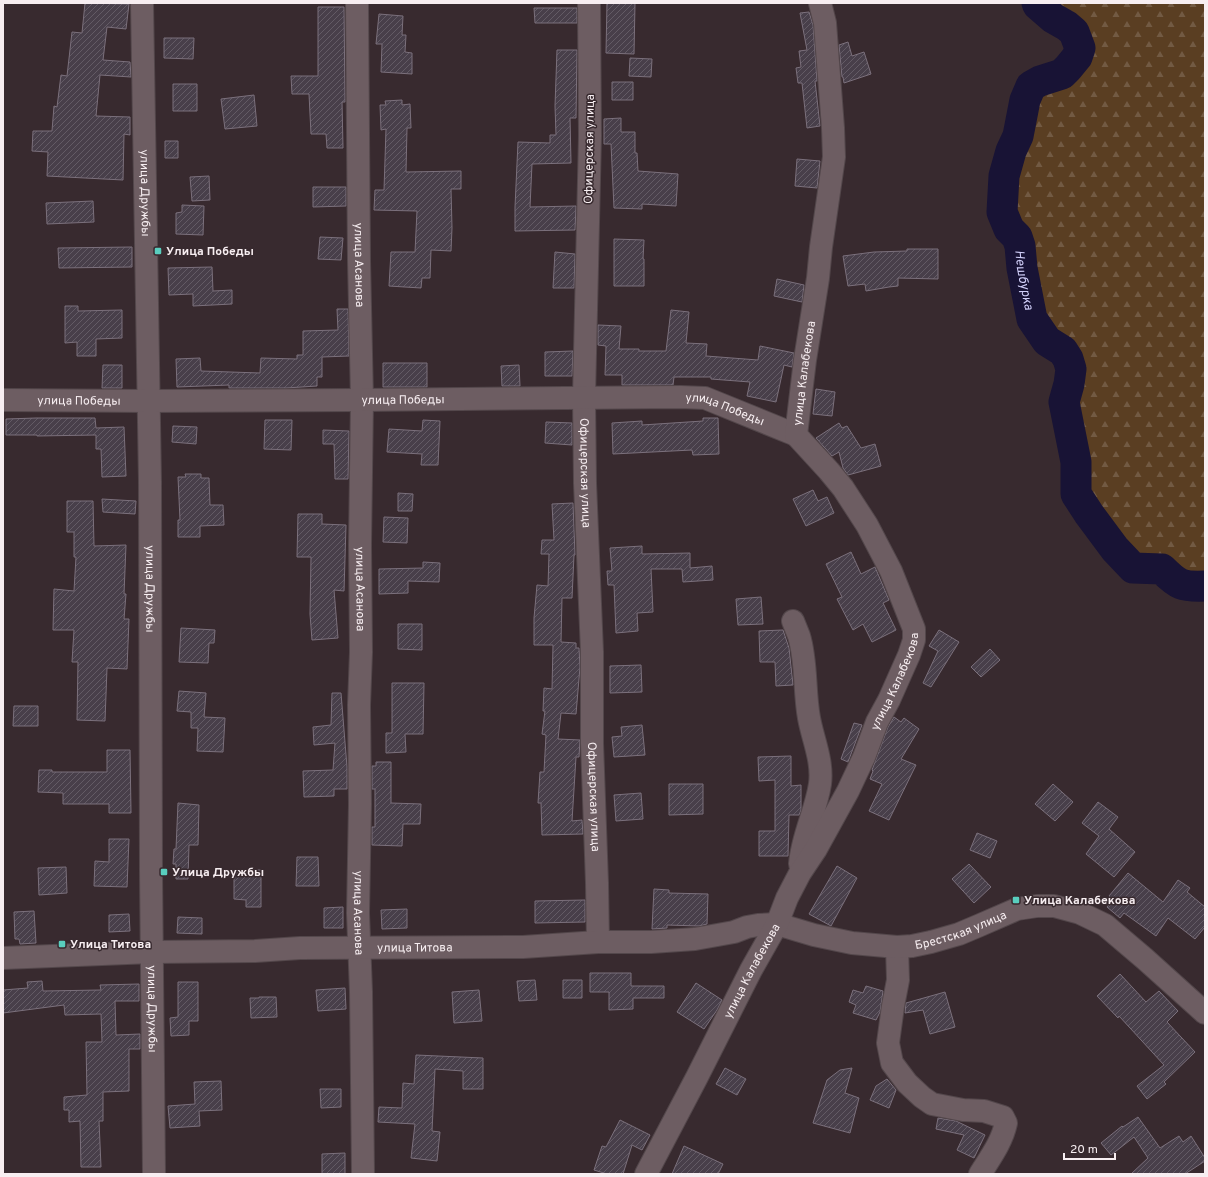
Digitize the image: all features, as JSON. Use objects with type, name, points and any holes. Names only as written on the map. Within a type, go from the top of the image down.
[{"type":"street","name":"улица Дружбы","points":[[142,3],[149,400],[154,1174]]},
{"type":"street","name":"улица Асанова","points":[[357,3],[362,400],[358,913],[361,992],[363,1174]]},
{"type":"street","name":"Офицерская улица","points":[[589,3],[590,136],[584,397],[585,483],[592,652],[592,743],[598,942]]},
{"type":"street","name":"улица Калабекова","points":[[646,1174],[694,1084],[751,970],[777,924],[787,898],[800,873],[816,849],[848,791],[914,640],[914,630],[890,571],[867,525],[843,488],[829,470],[796,435],[805,360],[817,290],[820,247],[834,157],[824,23],[820,3]]},
{"type":"street","name":"улица Победы","points":[[3,400],[362,400],[584,397],[705,398],[796,435]]},
{"type":"street","points":[[793,622],[799,636],[803,656],[809,718],[820,766],[820,783],[816,804],[801,853],[800,873]]},
{"type":"street","name":"Брестская улица","points":[[777,924],[814,936],[852,943],[897,947],[912,946],[959,934],[1017,909],[1037,906],[1054,906],[1080,913],[1105,925],[1145,958],[1205,1013]]},
{"type":"street","name":"улица Титова","points":[[3,958],[152,952],[256,951],[300,948],[523,947],[598,942],[651,942],[695,939],[734,932],[758,925],[777,924]]},
{"type":"street","points":[[897,947],[898,980],[888,1043],[892,1063],[907,1084],[932,1104],[963,1110],[984,1111],[1003,1117],[1006,1123],[1005,1131],[999,1144],[980,1174]]},
{"type":"green space","points":[[1037,3],[1205,3],[1205,586],[1181,584],[1172,579],[1162,569],[1133,568],[1115,549],[1076,494],[1076,462],[1064,402],[1071,369],[1068,359],[1063,351],[1047,341],[1032,319],[1022,268],[1020,246],[1017,237],[1009,229],[1002,212],[1004,176],[1011,151],[1018,136],[1025,100],[1031,86],[1040,81],[1062,74],[1077,57],[1080,48],[1074,32],[1053,18]]},
{"type":"building","points":[[85,3],[129,4],[126,29],[107,27],[103,60],[130,62],[131,77],[100,75],[96,116],[130,117],[130,135],[124,134],[123,180],[47,176],[48,152],[32,151],[33,131],[52,131],[54,106],[57,107],[61,75],[67,76],[72,32],[82,33]]},
{"type":"building","points":[[607,3],[635,3],[634,54],[606,53]]},
{"type":"building","points":[[318,7],[344,7],[345,102],[342,102],[343,148],[327,148],[326,134],[311,134],[309,94],[292,94],[291,76],[318,76]]},
{"type":"building","points":[[534,8],[577,8],[577,23],[535,23]]},
{"type":"building","points":[[809,12],[813,25],[817,81],[815,81],[820,126],[807,128],[802,83],[798,83],[796,68],[801,67],[799,51],[807,50],[800,13]]},
{"type":"building","points":[[379,14],[403,16],[402,35],[406,35],[405,52],[412,53],[412,74],[381,72],[382,44],[376,44]]},
{"type":"building","points":[[164,38],[194,38],[193,59],[164,58]]},
{"type":"building","points":[[848,42],[852,56],[864,52],[871,74],[844,83],[842,77],[839,45]]},
{"type":"building","points":[[557,50],[577,50],[576,118],[570,118],[571,163],[532,164],[530,207],[576,206],[575,230],[515,231],[518,142],[550,143],[550,135],[556,135],[555,106]]},
{"type":"building","points":[[630,58],[652,59],[651,77],[629,76]]},
{"type":"building","points":[[612,82],[633,82],[633,100],[612,100]]},
{"type":"building","points":[[173,84],[197,84],[197,111],[173,111]]},
{"type":"building","points":[[254,95],[257,126],[225,129],[221,99]]},
{"type":"building","points":[[402,100],[402,105],[410,104],[411,128],[407,128],[406,172],[461,171],[461,189],[451,189],[451,251],[431,250],[430,278],[422,278],[421,288],[389,286],[391,252],[415,252],[417,211],[374,210],[375,190],[384,190],[386,129],[381,130],[380,105],[386,105],[385,101]]},
{"type":"building","points":[[621,118],[621,132],[635,132],[635,153],[637,153],[638,171],[678,174],[676,206],[642,204],[642,209],[614,208],[611,144],[604,144],[604,119]]},
{"type":"building","points":[[165,141],[178,141],[178,158],[165,158]]},
{"type":"building","points":[[797,159],[820,161],[817,188],[795,186]]},
{"type":"building","points":[[209,176],[210,200],[192,201],[190,177]]},
{"type":"building","points":[[313,187],[346,187],[346,206],[313,207]]},
{"type":"building","points":[[93,201],[94,222],[47,224],[46,203]]},
{"type":"building","points":[[182,205],[204,206],[203,235],[176,234],[176,213],[182,212]]},
{"type":"building","points":[[320,237],[343,238],[341,260],[318,259]]},
{"type":"building","points":[[614,239],[644,240],[644,286],[614,286]]},
{"type":"building","points":[[132,247],[132,267],[59,268],[58,248]]},
{"type":"building","points":[[907,249],[938,249],[938,279],[898,278],[898,286],[866,291],[865,284],[848,286],[843,256],[874,252],[907,251]]},
{"type":"building","points":[[555,252],[575,254],[574,288],[553,288]]},
{"type":"building","points":[[212,267],[213,291],[232,290],[232,304],[193,306],[193,294],[169,295],[168,268]]},
{"type":"building","points":[[777,279],[804,285],[802,302],[774,296]]},
{"type":"building","points":[[65,306],[78,306],[78,311],[122,310],[122,338],[96,339],[96,356],[77,356],[77,342],[65,343]]},
{"type":"building","points":[[337,309],[348,309],[349,356],[322,357],[322,377],[317,377],[317,386],[286,388],[229,388],[229,385],[177,387],[176,359],[200,358],[201,371],[260,373],[261,358],[297,359],[297,355],[303,355],[303,331],[338,330]]},
{"type":"building","points":[[671,310],[689,312],[686,343],[707,344],[706,356],[758,360],[760,346],[794,353],[792,367],[784,365],[776,402],[747,396],[750,382],[711,379],[711,377],[674,377],[673,385],[622,385],[622,375],[605,375],[606,346],[598,345],[598,325],[621,326],[619,349],[666,351]]},
{"type":"building","points":[[573,351],[572,376],[545,376],[545,352]]},
{"type":"building","points":[[383,363],[427,363],[427,387],[383,387]]},
{"type":"building","points":[[103,365],[122,365],[122,388],[102,388]]},
{"type":"building","points":[[519,365],[520,386],[502,386],[501,366]]},
{"type":"building","points":[[816,389],[835,392],[832,416],[813,414]]},
{"type":"building","points":[[95,418],[96,428],[124,427],[126,476],[102,477],[101,449],[96,449],[96,435],[6,435],[6,419]]},
{"type":"building","points":[[703,418],[718,418],[719,454],[693,455],[692,450],[613,454],[612,423],[642,421],[642,425],[703,421]]},
{"type":"building","points":[[265,420],[292,420],[291,450],[264,449]]},
{"type":"building","points":[[423,420],[440,421],[438,465],[421,465],[422,454],[387,452],[389,429],[422,431]]},
{"type":"building","points":[[546,422],[572,423],[572,445],[545,443]]},
{"type":"building","points":[[839,423],[842,428],[847,426],[861,448],[875,444],[881,466],[848,475],[843,468],[839,452],[832,456],[816,438]]},
{"type":"building","points":[[173,426],[197,427],[196,444],[172,442]]},
{"type":"building","points":[[323,430],[349,431],[348,479],[335,479],[334,444],[323,444]]},
{"type":"building","points":[[185,474],[201,474],[201,478],[209,478],[210,505],[223,505],[224,525],[200,526],[200,537],[178,537],[178,520],[180,520],[178,477],[186,477]]},
{"type":"building","points":[[813,490],[818,501],[827,497],[834,513],[806,526],[793,499]]},
{"type":"building","points":[[398,493],[413,494],[412,511],[398,511]]},
{"type":"building","points":[[102,499],[136,501],[135,514],[103,512]]},
{"type":"building","points":[[67,501],[93,501],[94,546],[126,545],[124,594],[126,594],[124,619],[129,619],[127,669],[107,668],[105,721],[77,720],[78,662],[72,662],[74,630],[53,630],[54,589],[74,591],[76,557],[74,557],[74,532],[67,532]]},
{"type":"building","points":[[573,503],[575,555],[572,598],[562,598],[561,642],[576,643],[576,648],[579,648],[580,667],[576,714],[561,713],[558,739],[580,740],[579,757],[576,757],[572,821],[582,820],[583,834],[542,835],[541,803],[538,803],[540,772],[544,772],[546,735],[542,734],[545,711],[543,711],[544,688],[552,689],[553,645],[534,645],[534,618],[537,585],[548,586],[549,554],[541,554],[542,540],[554,540],[552,504]]},
{"type":"building","points":[[298,514],[322,514],[322,524],[346,525],[344,591],[334,590],[338,638],[312,640],[310,614],[311,557],[297,557]]},
{"type":"building","points":[[384,517],[408,518],[407,543],[383,542]]},
{"type":"building","points":[[642,546],[642,554],[690,553],[690,568],[712,566],[713,580],[683,582],[682,569],[651,569],[653,612],[637,613],[638,631],[616,633],[614,585],[608,585],[607,571],[612,571],[610,548]]},
{"type":"building","points":[[851,552],[861,574],[875,567],[889,600],[883,603],[896,630],[872,642],[863,624],[853,630],[837,599],[842,597],[826,564]]},
{"type":"building","points":[[423,562],[440,563],[439,582],[408,581],[408,593],[379,594],[379,569],[423,568]]},
{"type":"building","points":[[761,597],[763,624],[738,625],[736,599]]},
{"type":"building","points":[[398,624],[422,624],[422,650],[398,649]]},
{"type":"building","points":[[181,628],[215,630],[214,643],[209,643],[208,663],[179,662]]},
{"type":"building","points":[[783,630],[789,648],[793,685],[776,686],[775,662],[760,662],[759,631]]},
{"type":"building","points":[[939,630],[959,642],[931,687],[923,683],[938,651],[929,646]]},
{"type":"building","points":[[990,649],[1000,660],[981,677],[971,667]]},
{"type":"building","points":[[641,665],[642,692],[610,693],[610,666]]},
{"type":"building","points":[[392,683],[424,683],[423,734],[405,734],[406,752],[386,753],[386,733],[392,733]]},
{"type":"building","points":[[179,691],[206,693],[204,717],[225,718],[223,752],[197,751],[198,728],[191,728],[191,712],[177,711]]},
{"type":"building","points":[[332,693],[341,693],[347,767],[347,789],[334,789],[334,796],[304,797],[303,771],[333,770],[335,743],[314,745],[313,727],[331,725]]},
{"type":"building","points":[[14,706],[38,706],[38,726],[13,726]]},
{"type":"building","points":[[894,717],[901,722],[904,718],[919,729],[901,759],[916,765],[889,820],[869,811],[882,784],[870,779],[888,727]]},
{"type":"building","points":[[854,723],[862,725],[848,762],[841,759]]},
{"type":"building","points":[[642,725],[645,755],[614,757],[612,737],[622,736],[621,727]]},
{"type":"building","points":[[107,750],[130,750],[131,813],[109,813],[109,804],[63,804],[63,793],[38,792],[39,770],[52,770],[52,772],[107,772]]},
{"type":"building","points":[[791,756],[791,786],[801,785],[801,810],[799,815],[789,815],[788,856],[759,856],[759,831],[775,831],[775,780],[759,781],[758,757]]},
{"type":"building","points":[[376,762],[391,762],[391,803],[421,804],[420,824],[403,824],[402,846],[372,845],[372,827],[375,827],[375,789],[372,789],[372,766],[376,766]]},
{"type":"building","points":[[669,784],[703,784],[703,814],[669,815]]},
{"type":"building","points":[[1053,784],[1073,802],[1055,821],[1035,804]]},
{"type":"building","points":[[641,793],[643,819],[616,821],[614,795]]},
{"type":"building","points":[[1098,802],[1118,817],[1109,829],[1135,852],[1114,877],[1086,854],[1099,836],[1082,823]]},
{"type":"building","points":[[178,803],[199,805],[198,845],[189,845],[188,879],[176,879],[176,864],[173,864],[174,849],[176,849]]},
{"type":"building","points":[[977,833],[997,841],[990,858],[970,850]]},
{"type":"building","points":[[109,839],[129,839],[127,887],[94,886],[95,861],[109,862]]},
{"type":"building","points":[[297,857],[318,857],[319,886],[296,886]]},
{"type":"building","points":[[969,864],[991,887],[974,903],[952,879]]},
{"type":"building","points":[[837,866],[857,878],[831,926],[809,914]]},
{"type":"building","points":[[66,867],[67,893],[39,895],[38,868]]},
{"type":"building","points":[[234,870],[261,870],[261,907],[246,907],[246,900],[234,899]]},
{"type":"building","points":[[1128,873],[1163,902],[1178,880],[1190,888],[1187,892],[1205,907],[1205,927],[1195,939],[1168,918],[1156,936],[1124,913],[1120,918],[1107,907],[1113,900],[1109,896]]},
{"type":"building","points":[[654,889],[669,890],[669,893],[708,894],[707,924],[699,926],[667,925],[667,928],[652,929]]},
{"type":"building","points":[[585,900],[585,922],[535,923],[535,901]]},
{"type":"building","points":[[343,907],[343,928],[324,928],[324,908]]},
{"type":"building","points":[[407,909],[407,928],[382,929],[381,910]]},
{"type":"building","points":[[34,911],[36,943],[20,944],[19,939],[15,939],[14,912]]},
{"type":"building","points":[[129,914],[130,931],[109,932],[109,915]]},
{"type":"building","points":[[178,917],[202,918],[202,934],[177,933]]},
{"type":"building","points":[[590,973],[631,973],[631,986],[664,986],[664,998],[633,998],[633,1009],[609,1010],[609,992],[590,992]]},
{"type":"building","points":[[1120,974],[1146,1002],[1159,991],[1178,1011],[1167,1022],[1195,1052],[1164,1082],[1166,1084],[1147,1099],[1137,1086],[1164,1065],[1119,1016],[1118,1018],[1097,996]]},
{"type":"building","points":[[535,980],[537,1000],[519,1001],[517,981]]},
{"type":"building","points":[[563,980],[582,980],[582,998],[563,998]]},
{"type":"building","points":[[42,981],[43,991],[101,990],[100,985],[139,984],[139,1001],[115,1001],[116,1035],[140,1034],[140,1049],[129,1049],[129,1091],[103,1092],[103,1121],[99,1121],[101,1167],[81,1167],[80,1121],[69,1122],[69,1110],[64,1110],[64,1097],[87,1095],[86,1042],[102,1042],[101,1014],[65,1015],[64,1005],[3,1013],[3,990],[28,988],[27,982]]},
{"type":"building","points":[[178,982],[198,982],[198,1021],[189,1021],[189,1035],[171,1036],[170,1018],[178,1017]]},
{"type":"building","points":[[696,983],[722,1000],[704,1029],[677,1012]]},
{"type":"building","points":[[866,986],[883,991],[880,1012],[876,1020],[853,1013],[856,1005],[849,1002],[853,990],[863,993]]},
{"type":"building","points":[[345,988],[346,1009],[318,1011],[316,990]]},
{"type":"building","points":[[479,990],[482,1021],[454,1023],[452,992]]},
{"type":"building","points":[[945,992],[955,1027],[930,1034],[923,1010],[905,1013],[906,1003]]},
{"type":"building","points":[[276,997],[277,1017],[251,1018],[250,998]]},
{"type":"building","points":[[416,1055],[483,1058],[483,1089],[463,1089],[463,1071],[435,1069],[432,1131],[440,1132],[437,1161],[411,1158],[415,1124],[378,1122],[379,1107],[402,1108],[403,1083],[414,1084]]},
{"type":"building","points":[[725,1068],[746,1079],[737,1095],[716,1084]]},
{"type":"building","points":[[852,1068],[845,1093],[859,1098],[850,1133],[813,1123],[827,1080],[840,1070]]},
{"type":"building","points":[[887,1079],[896,1090],[889,1108],[870,1100],[876,1086]]},
{"type":"building","points":[[221,1081],[222,1110],[199,1111],[200,1126],[170,1128],[168,1106],[195,1104],[194,1082]]},
{"type":"building","points":[[320,1089],[341,1089],[341,1107],[321,1108]]},
{"type":"building","points":[[1138,1117],[1160,1148],[1179,1136],[1183,1142],[1191,1136],[1205,1158],[1205,1161],[1185,1174],[1131,1174],[1148,1158],[1134,1137],[1111,1155],[1101,1143],[1122,1126],[1123,1127]]},
{"type":"building","points":[[938,1118],[956,1121],[985,1135],[974,1158],[957,1150],[964,1135],[936,1129]]},
{"type":"building","points":[[620,1120],[650,1135],[642,1150],[632,1145],[623,1174],[607,1174],[594,1170],[602,1146],[606,1147]]},
{"type":"building","points":[[684,1146],[723,1164],[718,1174],[672,1174]]},
{"type":"building","points":[[345,1153],[345,1174],[322,1174],[322,1154]]},
{"type":"waterway","name":"Нешбурка","points":[[1037,3],[1053,18],[1074,32],[1080,48],[1077,57],[1062,74],[1040,81],[1031,86],[1025,100],[1018,136],[1011,151],[1004,176],[1002,212],[1009,229],[1017,237],[1020,246],[1022,268],[1032,319],[1047,341],[1063,351],[1068,359],[1071,369],[1064,402],[1076,462],[1076,494],[1115,549],[1133,568],[1162,569],[1172,579],[1181,584],[1205,586]]},
{"type":"place","name":"Улица Победы","points":[[158,251]]},
{"type":"place","name":"Улица Дружбы","points":[[164,872]]},
{"type":"place","name":"Улица Калабекова","points":[[1016,900]]},
{"type":"place","name":"Улица Титова","points":[[62,944]]}]
